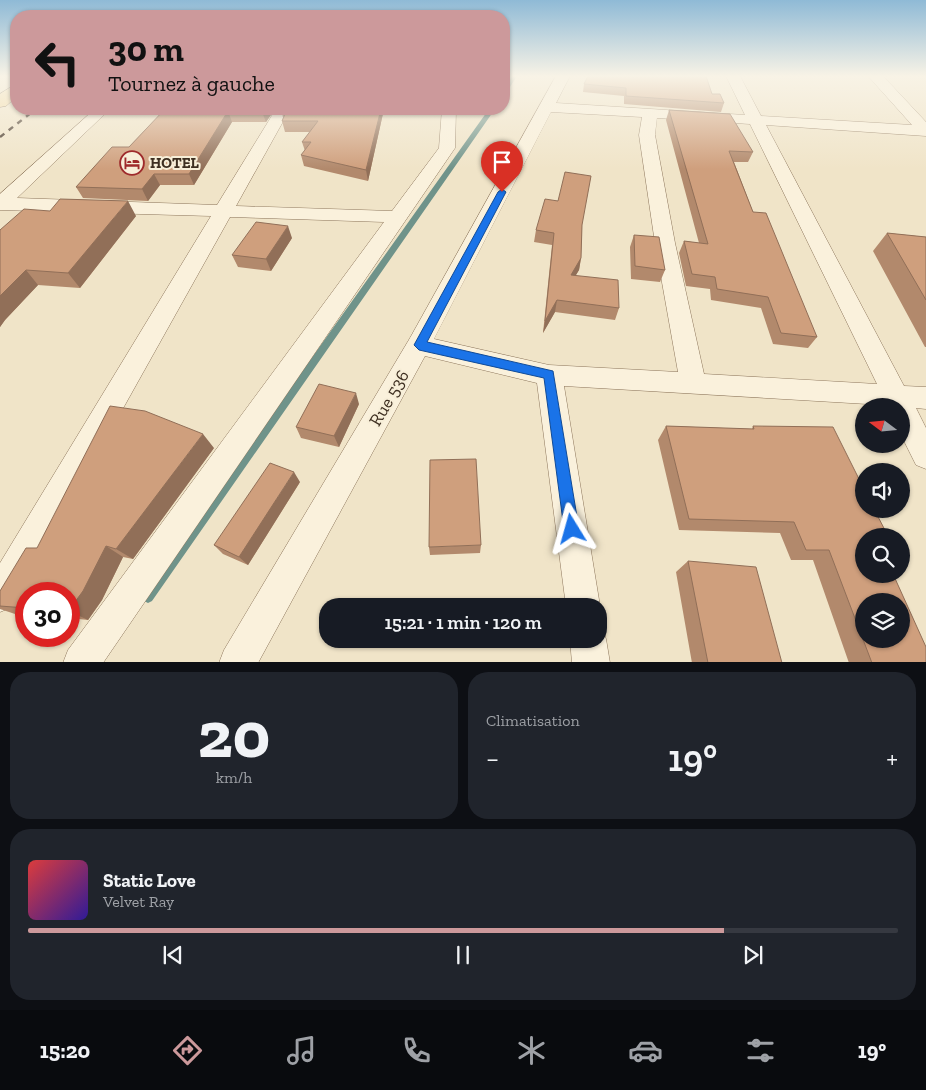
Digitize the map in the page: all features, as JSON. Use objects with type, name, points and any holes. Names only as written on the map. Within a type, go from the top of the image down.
[{"type":"street","points":[[548,107],[926,131]]},
{"type":"street","name":"Rue 536","points":[[237,662],[419,345],[548,107]]},
{"type":"street","points":[[749,107],[896,398]]},
{"type":"street","points":[[904,107],[926,131]]},
{"type":"street","points":[[650,113],[647,135],[665,243],[693,383]]},
{"type":"street","points":[[0,204],[96,115]]},
{"type":"street","points":[[0,595],[280,115]]},
{"type":"street","points":[[81,662],[447,148],[449,115]]},
{"type":"street","points":[[0,204],[399,217]]},
{"type":"street","points":[[419,345],[549,375],[693,383],[855,399]]},
{"type":"street","points":[[549,375],[582,598]]},
{"type":"street","points":[[910,401],[926,398]]},
{"type":"street","points":[[910,425],[926,456]]},
{"type":"street","points":[[589,648],[591,662]]},
{"type":"building","points":[[669,110],[730,114],[753,152],[729,151],[753,212],[766,213],[817,337],[781,333],[768,297],[717,289],[715,277],[692,274],[684,241],[708,244]]},
{"type":"building","points":[[159,115],[226,115],[189,174],[154,174],[142,189],[76,187],[112,147],[129,147]]},
{"type":"building","points":[[285,115],[380,115],[366,170],[301,155],[311,142],[302,142],[318,121],[282,121]]},
{"type":"building","points":[[565,172],[591,176],[582,225],[581,258],[571,275],[618,280],[619,308],[557,300],[545,321],[554,233],[536,230],[545,199],[558,201]]},
{"type":"building","points":[[60,199],[128,201],[68,273],[26,270],[0,296],[0,230],[24,209],[50,211]]},
{"type":"building","points":[[256,222],[288,226],[266,259],[232,255]]},
{"type":"building","points":[[887,233],[926,237],[926,300]]},
{"type":"building","points":[[634,235],[659,237],[665,270],[635,266]]},
{"type":"building","points":[[319,384],[356,393],[334,436],[296,427]]},
{"type":"building","points":[[110,406],[145,411],[203,434],[116,549],[106,546],[80,595],[80,582],[15,582],[15,607],[0,606],[0,591],[26,548],[37,548]]},
{"type":"building","points":[[666,426],[754,429],[753,426],[833,427],[855,471],[855,518],[879,518],[884,528],[855,528],[855,583],[897,583],[902,593],[855,593],[855,618],[829,550],[806,550],[794,522],[689,519]]},
{"type":"building","points":[[476,459],[481,545],[429,547],[430,460]]},
{"type":"building","points":[[270,463],[294,472],[239,557],[214,545]]},
{"type":"building","points":[[688,561],[756,567],[782,662],[708,662]]},
{"type":"building","points":[[910,612],[926,647],[926,662],[872,662],[866,648],[910,648]]},
{"type":"waterway","points":[[148,597],[488,115]]},
{"type":"railway","points":[[0,137],[28,115]]},
{"type":"place","name":"HOTEL","points":[[132,163]]},
{"type":"route","points":[[502,192],[419,345],[549,375],[572,529]]}]
